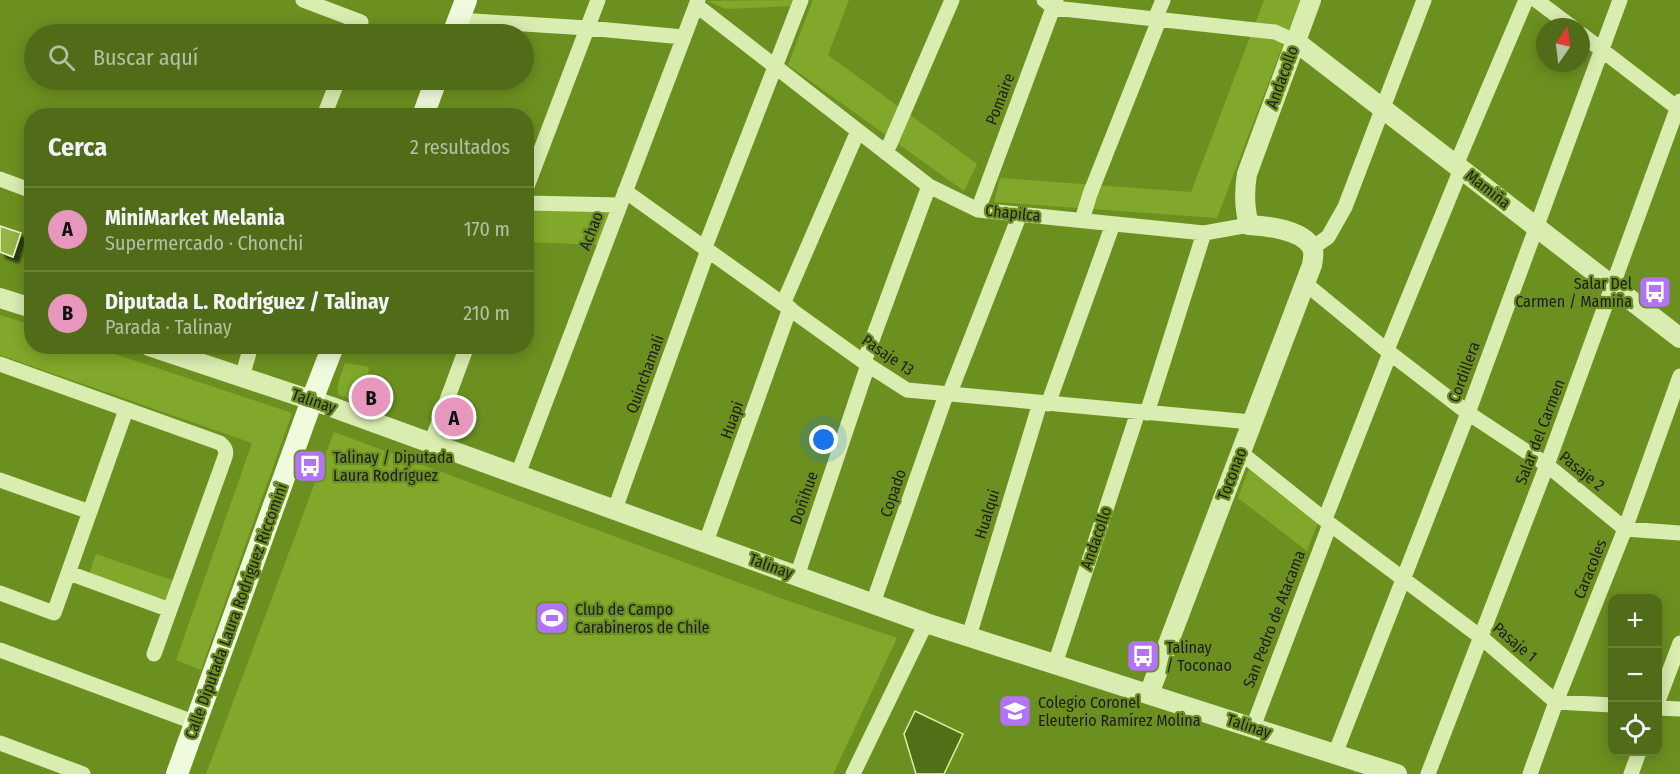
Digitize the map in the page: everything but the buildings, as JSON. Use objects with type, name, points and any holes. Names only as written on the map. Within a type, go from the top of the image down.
[{"type":"main road","points":[[426,108],[432,90]]},
{"type":"main road","name":"Calle Diputada Laura Rodríguez Riccomini","points":[[177,774],[330,354]]},
{"type":"street","points":[[303,0],[350,24]]},
{"type":"street","points":[[534,168],[598,0]]},
{"type":"street","name":"Quinchamali","points":[[615,510],[707,249],[801,0]]},
{"type":"street","points":[[886,153],[952,0]]},
{"type":"street","points":[[1082,220],[1163,0]]},
{"type":"street","name":"Andacollo","points":[[1249,225],[1244,199],[1247,174],[1311,0]]},
{"type":"street","points":[[1313,251],[1328,237],[1345,207],[1424,0]]},
{"type":"street","name":"San Pedro de Atacama","points":[[1253,727],[1389,352],[1459,167],[1526,0]]},
{"type":"street","points":[[1536,0],[1560,18]]},
{"type":"street","name":"Cordillera","points":[[1335,754],[1468,413],[1620,0]]},
{"type":"street","points":[[1051,2],[1157,20],[1275,32],[1295,41]]},
{"type":"street","name":"Pomaire","points":[[978,210],[1051,2]]},
{"type":"street","name":"Chapilca","points":[[697,3],[776,68],[929,186],[978,210],[1204,233],[1249,225],[1292,233],[1310,245],[1313,251]]},
{"type":"street","name":"Achao","points":[[518,474],[697,3]]},
{"type":"street","points":[[459,18],[684,37]]},
{"type":"street","name":"Mamiña","points":[[1295,41],[1680,338]]},
{"type":"street","points":[[1590,41],[1679,106]]},
{"type":"street","points":[[327,108],[334,90]]},
{"type":"street","name":"Salar del Carmen","points":[[1428,774],[1482,638],[1679,106]]},
{"type":"street","name":"Huapi","points":[[706,542],[784,328],[787,306],[858,131]]},
{"type":"street","points":[[0,179],[24,188]]},
{"type":"street","name":"Doñihue","points":[[797,576],[866,363],[929,186]]},
{"type":"street","points":[[534,203],[622,198]]},
{"type":"street","name":"Pasaje 13","points":[[622,198],[707,249],[906,390],[1251,422]]},
{"type":"street","name":"Copado","points":[[873,603],[947,395],[1020,214]]},
{"type":"street","name":"Hualqui","points":[[969,636],[1044,404],[1113,224]]},
{"type":"street","name":"Andacollo","points":[[1054,664],[1204,233]]},
{"type":"street","name":"Toconao","points":[[1149,694],[1251,422],[1306,284],[1312,265],[1313,251]]},
{"type":"street","name":"Pasaje 2","points":[[1306,284],[1468,413],[1547,465],[1625,529]]},
{"type":"street","points":[[0,298],[24,306]]},
{"type":"street","name":"Talinay","points":[[173,354],[312,400],[926,623],[1397,774]]},
{"type":"street","points":[[242,377],[248,354]]},
{"type":"street","points":[[431,443],[464,354]]},
{"type":"street","points":[[0,364],[220,444],[225,449],[225,457],[154,654]]},
{"type":"street","name":"Caracoles","points":[[1530,774],[1625,529],[1680,376]]},
{"type":"street","points":[[0,593],[54,613],[126,410]]},
{"type":"street","name":"Pasaje 1","points":[[1240,452],[1482,638],[1556,702]]},
{"type":"street","points":[[0,480],[90,512]]},
{"type":"street","points":[[1625,529],[1680,533]]},
{"type":"street","points":[[69,573],[170,610]]},
{"type":"street","points":[[853,774],[926,623]]},
{"type":"street","points":[[1662,690],[1680,642]]},
{"type":"street","points":[[0,650],[196,723]]},
{"type":"street","points":[[1556,702],[1608,705]]},
{"type":"street","points":[[1662,708],[1680,709]]},
{"type":"street","points":[[0,743],[83,774]]},
{"type":"street","points":[[1631,774],[1638,756]]},
{"type":"shaded area","points":[[796,0],[794,6],[726,9],[707,1]]},
{"type":"shaded area","points":[[813,0],[849,0],[828,55],[977,164],[964,191],[788,65]]},
{"type":"shaded area","points":[[1264,0],[1300,0],[1217,218],[994,202],[1000,178],[1191,192]]},
{"type":"shaded area","points":[[534,208],[613,209],[599,245],[534,242]]},
{"type":"shaded area","points":[[0,315],[24,323],[24,354],[115,354],[292,413],[201,670],[176,660],[252,443],[0,355]]},
{"type":"shaded area","points":[[345,363],[369,367],[364,404],[339,395],[337,387]]},
{"type":"shaded area","name":"Club de Campo Carabineros de Chile","points":[[334,432],[780,598],[897,638],[833,774],[206,774]]},
{"type":"shaded area","points":[[1250,466],[1318,522],[1307,551],[1238,498]]},
{"type":"shaded area","points":[[96,554],[175,581],[167,603],[88,577]]},
{"type":"shaded area","points":[[915,711],[963,734],[944,774],[916,774],[904,734]]},
{"type":"place","name":"Salar Del Carmen / Mamiña","points":[[1655,292]]},
{"type":"place","name":"Diputada L. Rodríguez / Talinay","points":[[371,397]]},
{"type":"place","name":"MiniMarket Melania","points":[[454,417]]},
{"type":"place","name":"Talinay / Diputada Laura Rodríguez","points":[[310,466]]},
{"type":"place","name":"Club de Campo Carabineros de Chile","points":[[552,618]]},
{"type":"place","name":"Talinay / Toconao","points":[[1143,656]]},
{"type":"place","name":"Colegio Coronel Eleuterio Ramírez Molina","points":[[1015,711]]}]
